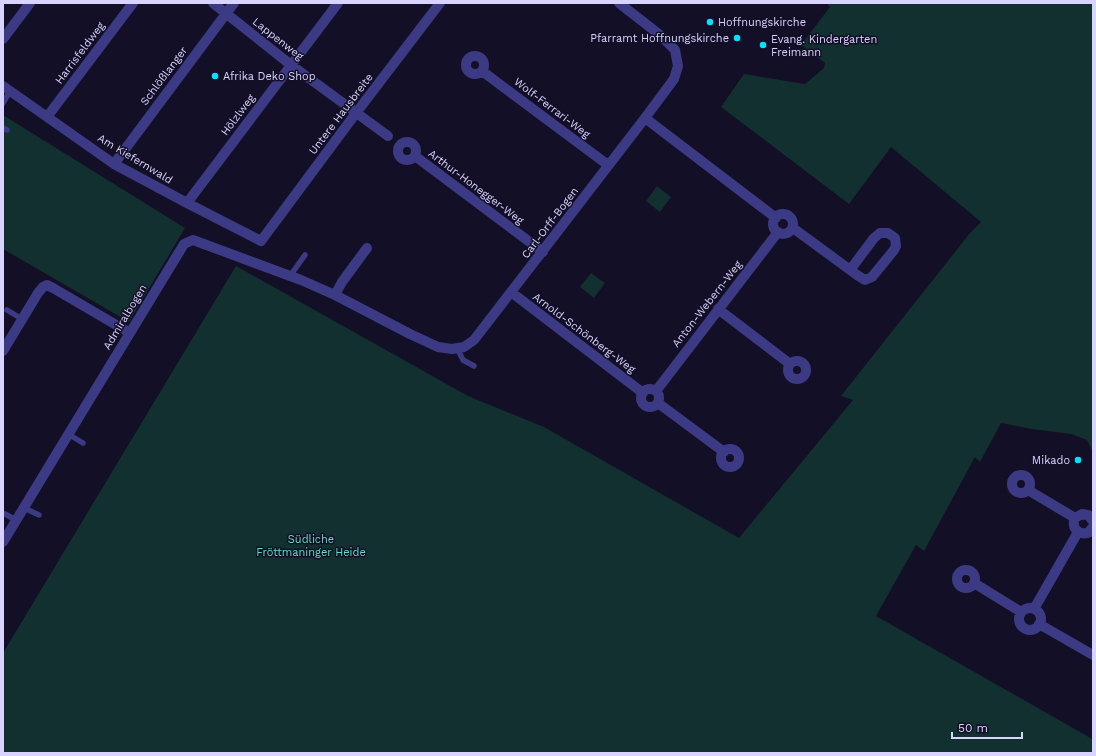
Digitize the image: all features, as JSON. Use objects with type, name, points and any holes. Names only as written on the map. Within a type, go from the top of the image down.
[{"type":"street","points":[[3,39],[30,3]]},
{"type":"street","name":"Harrisfeldweg","points":[[47,117],[133,3]]},
{"type":"street","name":"Lappenweg","points":[[212,3],[291,65],[388,136]]},
{"type":"street","name":"Schlößlanger","points":[[114,164],[234,3]]},
{"type":"street","name":"Hölzlweg","points":[[187,203],[338,3]]},
{"type":"street","name":"Untere Hausbreite","points":[[261,241],[440,3]]},
{"type":"street","name":"Carl-Orff-Bogen","points":[[457,348],[464,347],[474,340],[543,252],[674,79],[678,66],[678,58],[675,50],[660,34],[619,3]]},
{"type":"street","name":"Wolf-Ferrari-Weg","points":[[482,71],[608,165]]},
{"type":"street","name":"Am Kiefernwald","points":[[7,88],[114,164],[261,241]]},
{"type":"street","points":[[645,118],[776,218]]},
{"type":"street","name":"Arthur-Honegger-Weg","points":[[415,156],[543,252]]},
{"type":"street","points":[[781,215],[790,217],[793,222],[792,228],[786,234],[778,232],[774,227],[776,218],[781,215]]},
{"type":"street","points":[[792,228],[862,279],[869,279],[896,246],[895,238],[888,233],[880,233],[874,238],[850,270]]},
{"type":"street","name":"Anton-Webern-Weg","points":[[656,391],[778,232]]},
{"type":"street","name":"Admiralbogen","points":[[3,542],[184,244],[193,240],[290,276],[335,295]]},
{"type":"street","points":[[367,248],[342,282],[335,295],[438,347],[452,349],[457,348]]},
{"type":"street","points":[[3,351],[40,289],[47,285],[130,333]]},
{"type":"street","name":"Arnold-Schönberg-Weg","points":[[511,292],[643,393],[641,401],[645,406],[651,408],[658,403]]},
{"type":"street","points":[[718,309],[790,364]]},
{"type":"street","points":[[643,393],[647,390],[656,391],[659,396],[658,403],[724,452]]},
{"type":"street","points":[[1028,490],[1075,518]]},
{"type":"street","points":[[1075,518],[1085,514],[1093,521]]},
{"type":"street","points":[[1075,518],[1074,524],[1078,532],[1081,534],[1088,533],[1093,528]]},
{"type":"street","points":[[1034,609],[1078,532]]},
{"type":"street","points":[[974,583],[1021,612]]},
{"type":"street","points":[[1027,608],[1034,609],[1039,614],[1039,624],[1034,629],[1024,628],[1019,619],[1021,612],[1027,608]]},
{"type":"street","points":[[1039,624],[1093,654]]},
{"type":"lane","points":[[3,103],[7,88]]},
{"type":"lane","points":[[290,276],[305,255]]},
{"type":"lane","points":[[7,310],[22,319]]},
{"type":"lane","points":[[457,348],[463,360],[474,366]]},
{"type":"lane","points":[[68,434],[83,443]]},
{"type":"lane","points":[[24,508],[39,515]]},
{"type":"lane","points":[[5,514],[16,520]]},
{"type":"green space","name":"Südliche Fröttmaninger Heide","points":[[826,3],[1093,3],[1093,452],[1087,440],[1071,434],[1001,423],[980,462],[975,457],[924,551],[916,545],[876,616],[1087,736],[1093,740],[1093,753],[3,753],[3,653],[236,266],[468,396],[544,427],[739,538],[853,400],[841,396],[970,233],[981,222],[891,147],[849,204],[721,107],[744,74],[805,84],[824,68],[825,63],[801,45],[830,7]]},
{"type":"green space","points":[[3,115],[185,228],[129,322],[3,249]]},
{"type":"green space","points":[[657,186],[671,197],[660,212],[646,201]]},
{"type":"green space","points":[[591,273],[605,283],[594,298],[580,287]]},
{"type":"place","name":"Hoffnungskirche","points":[[710,22]]},
{"type":"place","name":"Pfarramt Hoffnungskirche","points":[[737,38]]},
{"type":"place","name":"Evang. Kindergarten Freimann","points":[[763,45]]},
{"type":"place","name":"Afrika Deko Shop","points":[[215,76]]},
{"type":"place","name":"Mikado","points":[[1078,460]]}]
